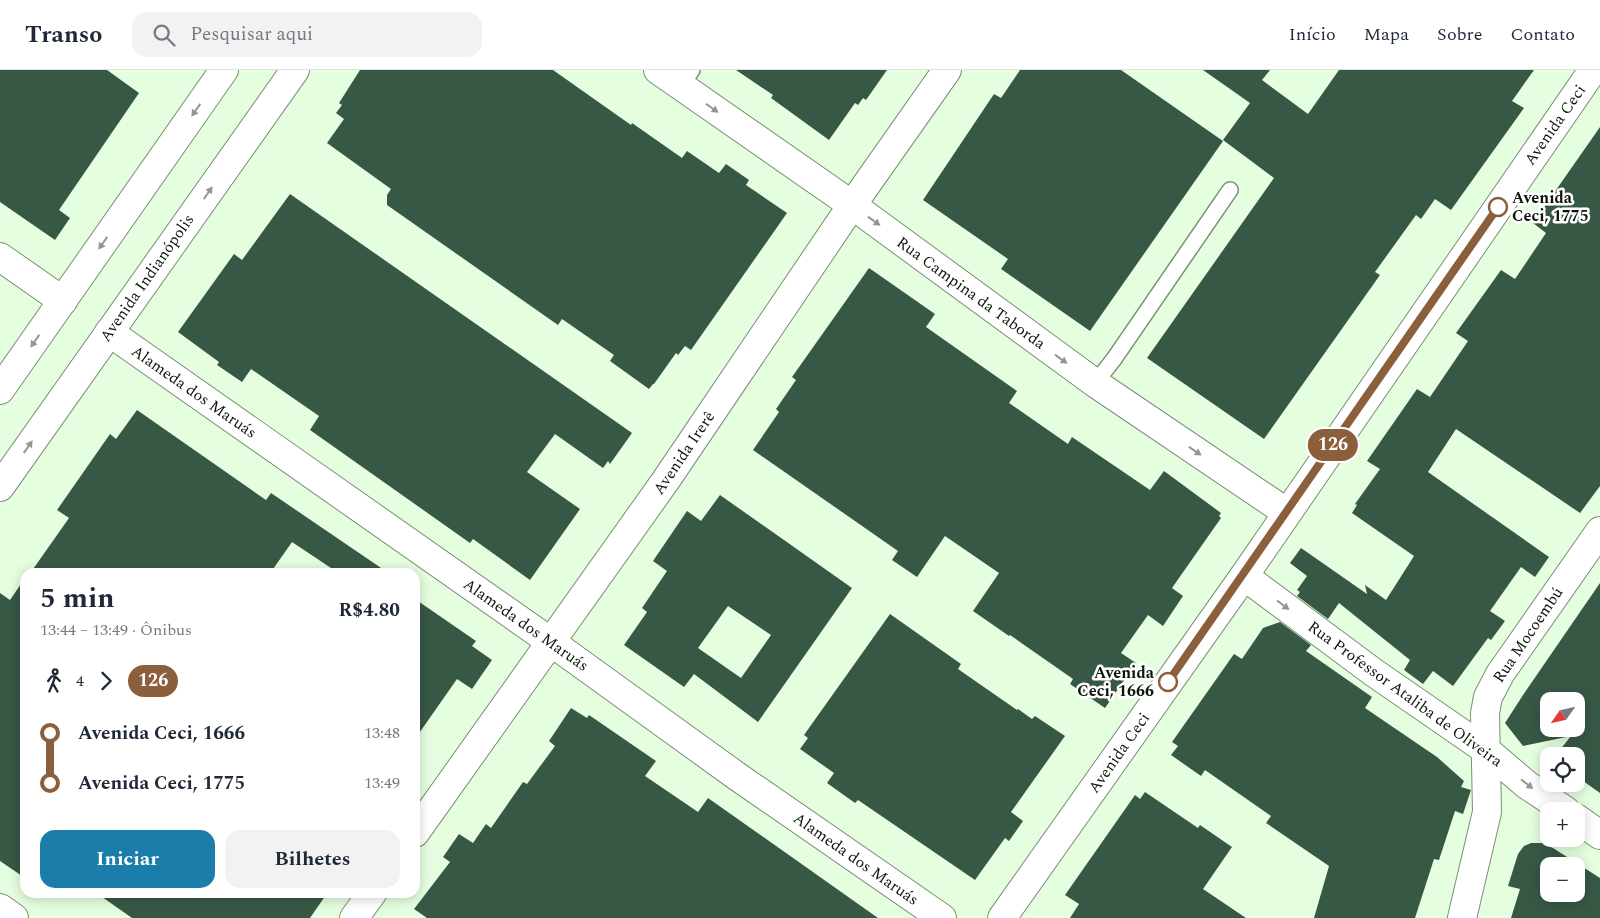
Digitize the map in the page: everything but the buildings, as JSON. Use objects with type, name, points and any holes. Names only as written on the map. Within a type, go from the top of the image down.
[{"type":"street","points":[[0,390],[224,70]]},
{"type":"street","name":"Avenida Indianópolis","points":[[0,486],[295,70]]},
{"type":"street","name":"Rua Campina da Taborda","points":[[658,70],[687,78],[852,205],[1095,383],[1286,512]]},
{"type":"street","name":"Avenida Irerê","points":[[420,826],[666,480],[852,205],[947,70]]},
{"type":"street","name":"Avenida Ceci","points":[[1002,918],[1244,576],[1286,512],[1593,70]]},
{"type":"street","points":[[0,257],[63,301]]},
{"type":"street","name":"Alameda dos Maruás","points":[[109,332],[551,642],[738,777],[942,918]]},
{"type":"street","name":"Rua Mocoembú","points":[[1462,918],[1486,812],[1485,713],[1488,697],[1500,674],[1600,531]]},
{"type":"street","name":"Rua Professor Ataliba de Oliveira","points":[[1244,576],[1373,672],[1486,750],[1527,785],[1552,802]]},
{"type":"street","points":[[1585,824],[1600,835]]},
{"type":"street","points":[[354,918],[368,898]]},
{"type":"street","points":[[0,908],[14,918]]},
{"type":"lane","points":[[1095,383],[1114,359],[1230,190]]},
{"type":"bus line","name":"126","points":[[1168,682],[1244,576],[1286,512],[1498,207]]},
{"type":"place","name":"Avenida Ceci, 1775","points":[[1498,207]]},
{"type":"place","name":"Avenida Ceci, 1666","points":[[1168,682]]}]
